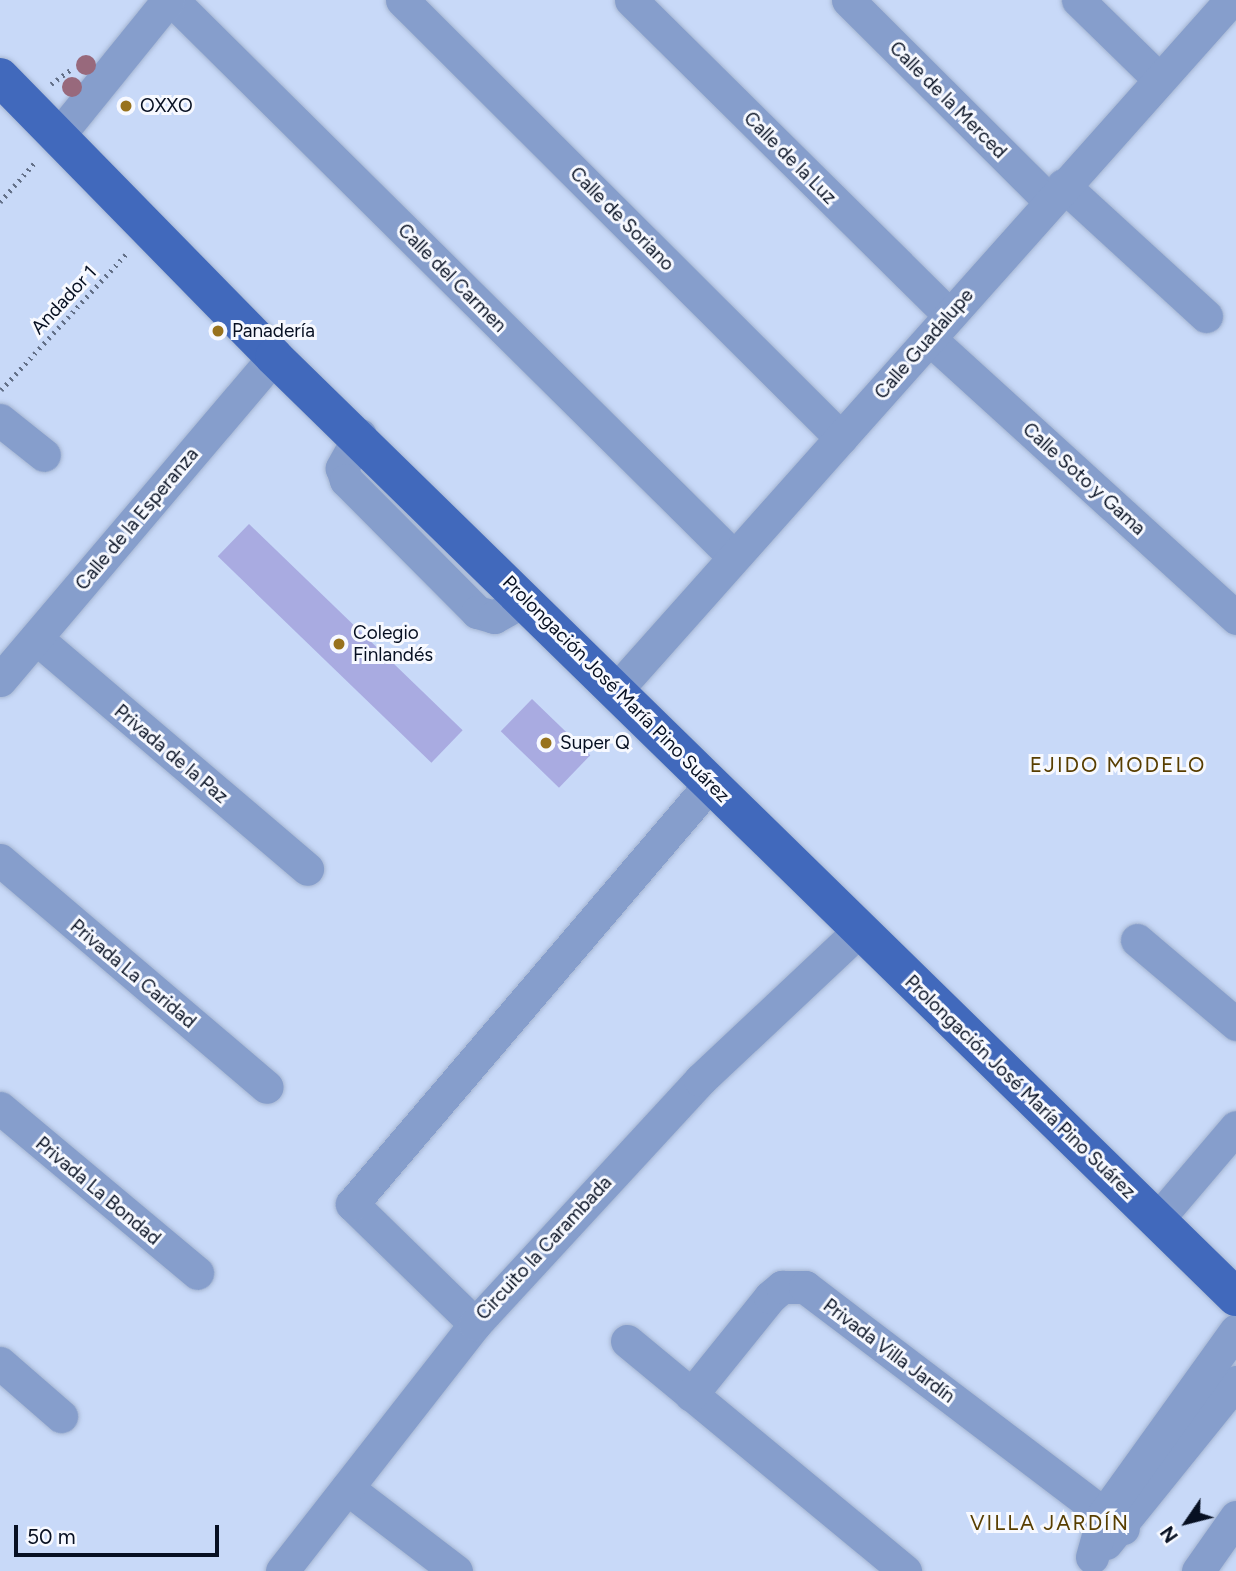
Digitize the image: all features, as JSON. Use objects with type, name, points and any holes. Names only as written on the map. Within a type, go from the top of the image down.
[{"type":"main road","name":"Prolongación José María Pino Suárez","points":[[3,86],[58,136],[274,357],[360,435],[860,930],[1236,1297]]},
{"type":"street","points":[[58,136],[170,0]]},
{"type":"street","name":"Calle del Carmen","points":[[170,0],[732,555]]},
{"type":"street","name":"Calle de Soriano","points":[[402,0],[841,438]]},
{"type":"street","name":"Calle de la Luz","points":[[631,0],[940,327]]},
{"type":"street","name":"Calle de la Merced","points":[[848,0],[1056,192],[1206,316]]},
{"type":"street","points":[[1078,0],[1159,79]]},
{"type":"street","name":"Calle Guadalupe","points":[[618,688],[732,555],[841,438],[1056,192],[1231,0]]},
{"type":"street","name":"Calle Soto y Gama","points":[[940,327],[1236,618]]},
{"type":"street","name":"Calle de la Esperanza","points":[[0,680],[274,357]]},
{"type":"street","points":[[0,420],[44,455]]},
{"type":"street","name":"Privada de la Paz","points":[[36,638],[307,869]]},
{"type":"street","name":"Circuito la Carambada","points":[[711,783],[352,1204],[475,1324],[700,1080],[860,930]]},
{"type":"street","name":"Privada La Caridad","points":[[0,860],[267,1087]]},
{"type":"street","points":[[1137,940],[1236,1024]]},
{"type":"street","name":"Privada La Bondad","points":[[0,1108],[197,1273]]},
{"type":"street","points":[[1156,1221],[1236,1127]]},
{"type":"street","name":"Privada Villa Jardín","points":[[691,1395],[770,1297],[782,1287],[805,1287],[1113,1521]]},
{"type":"street","points":[[282,1571],[475,1324]]},
{"type":"street","points":[[1087,1564],[1236,1330]]},
{"type":"street","points":[[628,1341],[905,1571]]},
{"type":"street","points":[[0,1363],[61,1416]]},
{"type":"street","points":[[1113,1521],[1236,1382]]},
{"type":"street","points":[[347,1488],[456,1571]]},
{"type":"street","points":[[1198,1571],[1236,1517]]},
{"type":"path","points":[[0,202],[58,136]]},
{"type":"path","name":"Andador 1","points":[[0,390],[149,229]]},
{"type":"building","name":"Colegio Finlandés","points":[[249,524],[463,730],[431,763],[218,556]]},
{"type":"building","name":"Super Q","points":[[532,699],[590,755],[559,788],[501,731]]},
{"type":"place","name":"OXXO","points":[[126,106]]},
{"type":"place","name":"Panadería","points":[[218,331]]},
{"type":"place","name":"Colegio Finlandés","points":[[339,644]]},
{"type":"place","name":"Super Q","points":[[546,743]]},
{"type":"district","name":"EJIDO MODELO","points":[[1118,765]]},
{"type":"district","name":"VILLA JARDÍN","points":[[1050,1523]]}]
